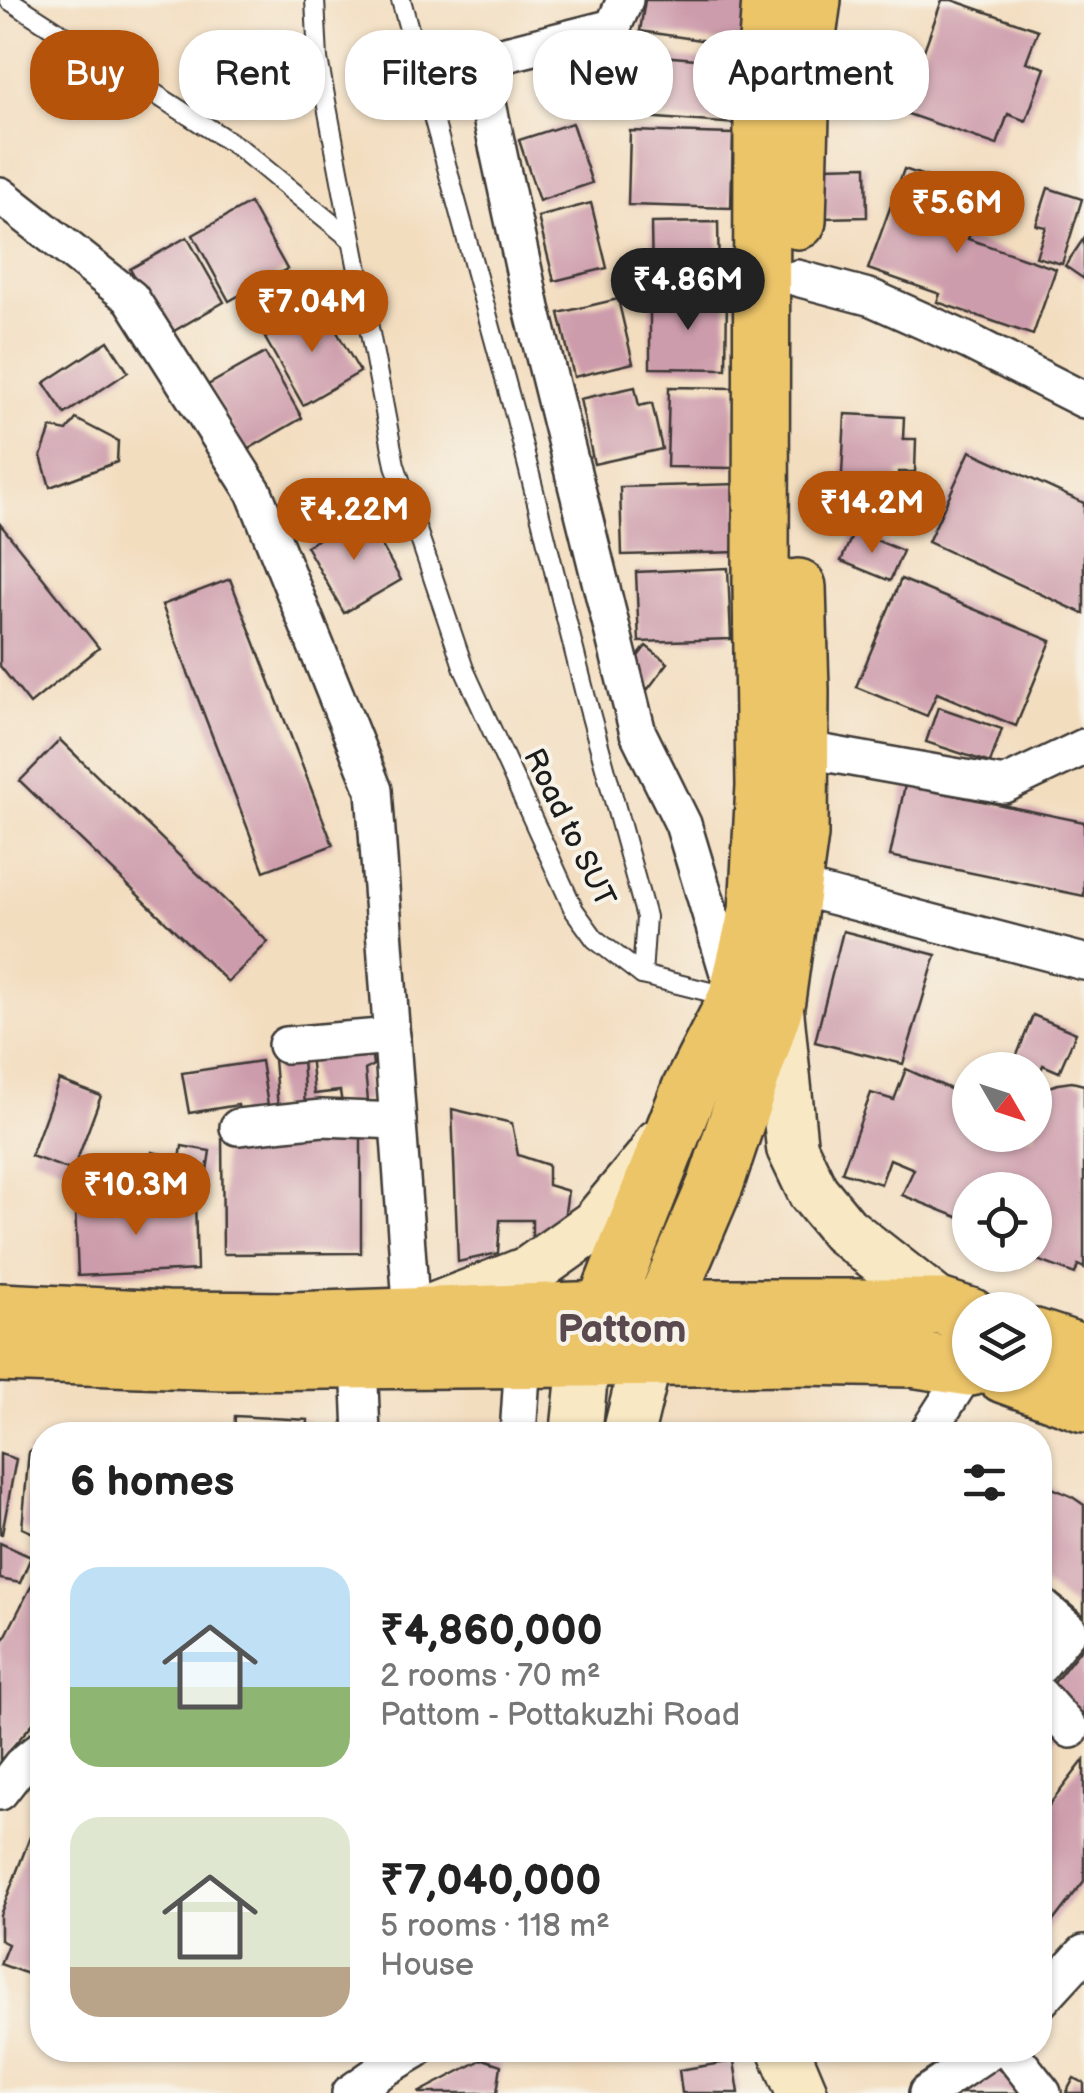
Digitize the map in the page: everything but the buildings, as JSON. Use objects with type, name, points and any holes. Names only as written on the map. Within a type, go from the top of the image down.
[{"type":"main road","points":[[770,0],[762,109],[764,786],[756,999],[792,1148],[813,1192],[844,1230],[952,1329]]},
{"type":"main road","points":[[631,1422],[655,1332],[716,1183],[756,999],[793,886],[800,835],[797,278],[802,81],[813,0]]},
{"type":"main road","points":[[412,1318],[530,1271],[595,1225],[651,1158],[689,1091],[756,999]]},
{"type":"main road","points":[[578,1422],[592,1334],[689,1091]]},
{"type":"main road","points":[[0,1311],[167,1319],[412,1318],[592,1334],[655,1332],[952,1346]]},
{"type":"main road","points":[[0,1354],[225,1362],[523,1359],[592,1334]]},
{"type":"main road","points":[[1052,1342],[1084,1352]]},
{"type":"main road","points":[[1052,1388],[1084,1404]]},
{"type":"main road","points":[[789,2062],[802,2093]]},
{"type":"street","points":[[625,0],[613,27],[498,56],[484,84],[532,308],[638,733],[683,824],[756,999]]},
{"type":"street","points":[[0,196],[130,298],[254,492],[374,790],[412,1318]]},
{"type":"street","points":[[797,278],[872,298],[1084,400]]},
{"type":"street","points":[[801,749],[1004,786],[1084,746]]},
{"type":"street","points":[[793,886],[1084,962]]},
{"type":"street","points":[[286,1045],[392,1036]]},
{"type":"street","points":[[238,1127],[322,1118],[398,1121]]},
{"type":"street","points":[[519,1422],[523,1359]]},
{"type":"street","points":[[359,1360],[361,1422]]},
{"type":"street","points":[[933,1422],[952,1384]]},
{"type":"street","points":[[1052,1615],[1069,1630],[1052,1651]]},
{"type":"street","points":[[1052,1709],[1071,1730]]},
{"type":"street","points":[[0,1792],[30,1758]]},
{"type":"street","points":[[1052,1988],[1084,1953]]},
{"type":"street","points":[[350,2093],[395,2062]]},
{"type":"street","points":[[926,2093],[972,2062]]},
{"type":"street","points":[[1019,2062],[1043,2093]]},
{"type":"lane","points":[[10,0],[241,150],[352,240]]},
{"type":"lane","name":"Road to SUT","points":[[315,0],[318,60],[395,465],[464,669],[574,910],[595,939],[642,975]]},
{"type":"lane","name":"Road to SUT","points":[[401,0],[646,916],[642,975]]},
{"type":"lane","points":[[642,975],[756,999]]},
{"type":"district","name":"Pattom","points":[[622,1330]]}]
